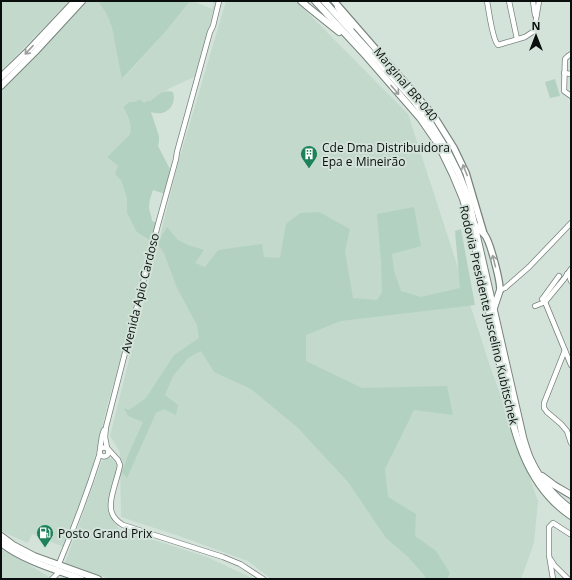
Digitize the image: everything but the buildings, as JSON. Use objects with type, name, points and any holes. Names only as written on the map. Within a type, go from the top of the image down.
[{"type":"highway","points":[[1,77],[75,1]]},
{"type":"highway","points":[[1,86],[82,1]]},
{"type":"highway","points":[[301,1],[359,44]]},
{"type":"highway","name":"Rodovia Presidente Juscelino Kubitschek","points":[[315,1],[359,44],[414,102],[431,124],[447,150],[468,197],[523,437],[530,458],[550,490],[571,509]]},
{"type":"highway","name":"Rodovia Presidente Juscelino Kubitschek","points":[[324,1],[420,118],[438,144],[453,175],[463,199],[470,224],[519,444],[531,471],[544,492],[554,504],[571,516]]},
{"type":"highway","points":[[338,7],[359,44]]},
{"type":"highway","points":[[35,52],[47,48]]},
{"type":"highway","points":[[474,225],[484,234]]},
{"type":"highway","points":[[494,308],[500,290]]},
{"type":"highway","points":[[538,472],[554,485],[571,495]]},
{"type":"highway","points":[[554,504],[571,520]]},
{"type":"highway","points":[[1,536],[13,545],[81,579]]},
{"type":"highway","points":[[1,543],[10,550],[29,560],[52,568],[59,568],[98,579]]},
{"type":"main road","name":"Marginal BR-040","points":[[334,1],[434,116],[454,148],[466,173],[484,234],[490,246],[500,290]]},
{"type":"street","name":"Avenida Apio Cardoso","points":[[107,449],[105,437],[106,427],[157,228],[176,159],[180,153],[219,1]]},
{"type":"street","points":[[487,1],[494,38],[498,45],[525,37],[534,31],[539,1]]},
{"type":"street","points":[[509,1],[518,39]]},
{"type":"street","points":[[533,1],[536,19]]},
{"type":"street","points":[[571,54],[565,60],[564,73],[564,91],[571,96]]},
{"type":"street","points":[[564,73],[571,74]]},
{"type":"street","points":[[500,290],[505,288],[529,267],[571,223]]},
{"type":"street","points":[[571,269],[569,274],[571,281]]},
{"type":"street","points":[[535,306],[545,302],[562,278],[569,274]]},
{"type":"street","points":[[545,302],[571,365]]},
{"type":"street","points":[[565,350],[544,403],[544,408],[546,412],[567,431],[571,443]]},
{"type":"street","points":[[567,431],[571,426]]},
{"type":"street","name":"Avenida Apio Cardoso","points":[[59,568],[96,467],[102,436],[106,427]]},
{"type":"street","points":[[112,454],[102,456],[100,451],[103,447],[107,449],[112,454],[118,460],[120,465],[110,505],[112,513],[117,521],[240,564],[263,579]]},
{"type":"street","points":[[106,456],[109,453],[107,449]]},
{"type":"street","name":"Avenida Apio Cardoso","points":[[96,467],[106,456]]},
{"type":"street","points":[[553,579],[549,555],[549,527],[553,523],[570,534]]},
{"type":"street","points":[[549,555],[554,565],[568,579]]},
{"type":"street","points":[[52,568],[52,579]]},
{"type":"street","points":[[52,579],[59,568]]},
{"type":"shaded area","points":[[1,1],[69,1],[1,71]]},
{"type":"shaded area","points":[[87,1],[98,1],[107,15],[112,28],[123,79],[166,31],[190,1],[212,9],[214,4],[212,1],[216,1],[196,76],[170,88],[150,101],[144,103],[132,103],[123,107],[131,125],[130,134],[107,157],[118,166],[116,170],[127,199],[127,213],[132,223],[145,238],[151,241],[108,402],[89,482],[64,547],[32,534],[28,543],[1,531],[1,91]]},
{"type":"shaded area","points":[[98,1],[190,1],[166,31],[122,79],[112,28],[107,15]]},
{"type":"shaded area","points":[[226,1],[296,1],[408,114],[490,366],[538,501],[534,543],[521,579],[271,579],[248,561],[121,517],[120,452],[110,436],[179,160]]},
{"type":"shaded area","points":[[555,79],[560,96],[550,98],[545,82]]},
{"type":"shaded area","points":[[168,91],[173,92],[174,97],[169,110],[161,113],[151,112],[159,136],[158,146],[171,171],[165,194],[153,190],[150,198],[149,209],[152,221],[157,223],[152,242],[137,232],[132,223],[127,213],[127,199],[121,180],[115,174],[118,166],[107,157],[130,134],[131,131],[128,117],[123,107],[130,102],[135,102],[138,100],[141,100],[144,103],[150,101],[161,93]]},
{"type":"shaded area","points":[[414,207],[421,246],[392,254],[394,271],[401,291],[421,297],[460,288],[455,231],[461,229],[475,305],[341,321],[306,335],[306,361],[362,388],[447,386],[453,415],[414,410],[385,469],[388,497],[416,514],[415,536],[436,551],[450,573],[447,579],[425,579],[425,576],[408,557],[386,538],[348,482],[298,428],[251,389],[214,372],[201,351],[188,358],[173,376],[165,395],[178,405],[176,415],[164,409],[156,413],[127,478],[122,472],[143,422],[128,416],[124,408],[129,410],[146,398],[174,355],[199,338],[197,325],[177,288],[164,253],[157,243],[167,227],[178,240],[204,250],[195,263],[205,267],[218,250],[262,244],[264,257],[280,258],[286,224],[300,213],[319,212],[350,229],[345,251],[353,298],[377,300],[382,292],[377,214]]},
{"type":"shaded area","points":[[110,458],[117,464],[109,502],[111,517],[119,529],[207,557],[254,579],[110,579],[65,563],[102,461]]},
{"type":"shaded area","points":[[1,548],[49,577],[47,579],[1,579]]},
{"type":"place","name":"Cde Dma Distribuidora Epa e Mineirão","points":[[309,169]]},
{"type":"place","name":"Posto Grand Prix","points":[[45,548]]}]
